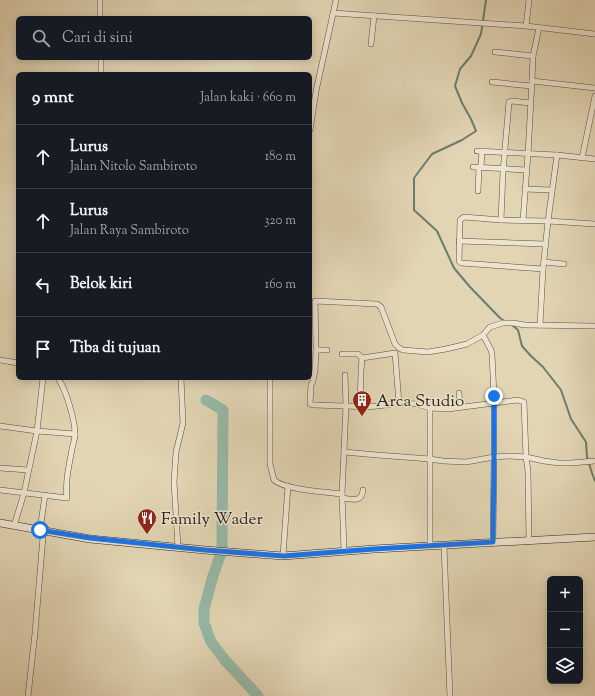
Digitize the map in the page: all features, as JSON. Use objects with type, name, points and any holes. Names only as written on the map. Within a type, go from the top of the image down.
[{"type":"street","points":[[100,0],[100,16]]},
{"type":"street","points":[[312,117],[316,90],[336,0]]},
{"type":"street","points":[[526,26],[529,0]]},
{"type":"street","points":[[333,13],[526,26],[595,34]]},
{"type":"street","points":[[371,44],[374,16]]},
{"type":"street","points":[[523,220],[533,56],[539,28]]},
{"type":"street","points":[[495,52],[533,56]]},
{"type":"street","points":[[101,60],[101,72]]},
{"type":"street","points":[[492,82],[531,83],[595,88]]},
{"type":"street","points":[[582,158],[595,96]]},
{"type":"street","points":[[501,220],[503,168],[509,102],[530,103]]},
{"type":"street","points":[[478,191],[479,151],[556,155],[595,159]]},
{"type":"street","points":[[540,325],[545,244],[556,155]]},
{"type":"street","points":[[478,167],[526,170]]},
{"type":"street","points":[[525,189],[551,190]]},
{"type":"street","points":[[543,269],[461,264],[458,261],[460,220],[464,217],[595,224]]},
{"type":"street","points":[[459,241],[545,244]]},
{"type":"street","points":[[544,262],[564,264]]},
{"type":"street","points":[[529,541],[528,471],[524,402],[518,400],[448,409],[399,403],[360,407],[310,404],[311,385],[313,381],[312,369],[316,350],[313,300],[376,304],[381,307],[395,344],[403,350],[428,352],[454,348],[467,344],[490,328],[503,323],[525,325],[595,326]]},
{"type":"street","points":[[483,334],[492,354],[494,403],[493,542]]},
{"type":"street","points":[[397,346],[395,353],[399,403]]},
{"type":"street","points":[[316,350],[327,350]]},
{"type":"street","points":[[362,358],[395,353]]},
{"type":"street","points":[[342,354],[358,354],[362,358]]},
{"type":"street","points":[[360,407],[362,358]]},
{"type":"street","points":[[0,360],[16,362]]},
{"type":"street","points":[[344,551],[342,496],[346,406],[345,375]]},
{"type":"street","points":[[14,526],[24,493],[37,431],[43,380]]},
{"type":"street","points":[[0,490],[67,498],[67,476],[75,434],[72,414],[59,380]]},
{"type":"street","points":[[178,548],[174,482],[176,452],[184,423],[181,380]]},
{"type":"street","points":[[270,380],[270,464],[274,480],[288,486],[305,490],[357,499],[362,496],[363,490]]},
{"type":"street","points":[[459,393],[460,407]]},
{"type":"street","points":[[430,408],[430,546]]},
{"type":"street","points":[[0,426],[75,434]]},
{"type":"street","points":[[344,452],[466,462],[508,456],[526,457],[559,463],[594,461]]},
{"type":"street","points":[[0,468],[28,470]]},
{"type":"street","points":[[284,556],[288,486]]},
{"type":"street","points":[[28,696],[35,633],[45,495]]},
{"type":"street","points":[[0,523],[43,532],[90,538],[178,548],[284,556],[344,551],[595,537]]},
{"type":"street","points":[[444,546],[450,696]]},
{"type":"waterway","points":[[486,0],[481,34],[471,56],[460,69],[455,86],[476,131],[462,140],[432,154],[414,178],[414,210],[437,231],[454,268],[470,287],[500,318],[506,322]]},
{"type":"waterway","points":[[512,325],[518,330],[522,346],[543,367],[561,390],[571,419],[586,442],[587,457],[595,481]]},
{"type":"waterway","points":[[206,400],[223,410],[222,550],[204,609],[204,623],[211,642],[224,659],[258,696]]},
{"type":"place","name":"Arca Studio","points":[[362,417]]},
{"type":"place","name":"Family Wader","points":[[147,535]]},
{"type":"route","points":[[40,530],[90,538],[205,550],[284,556],[493,542],[494,396]]}]
